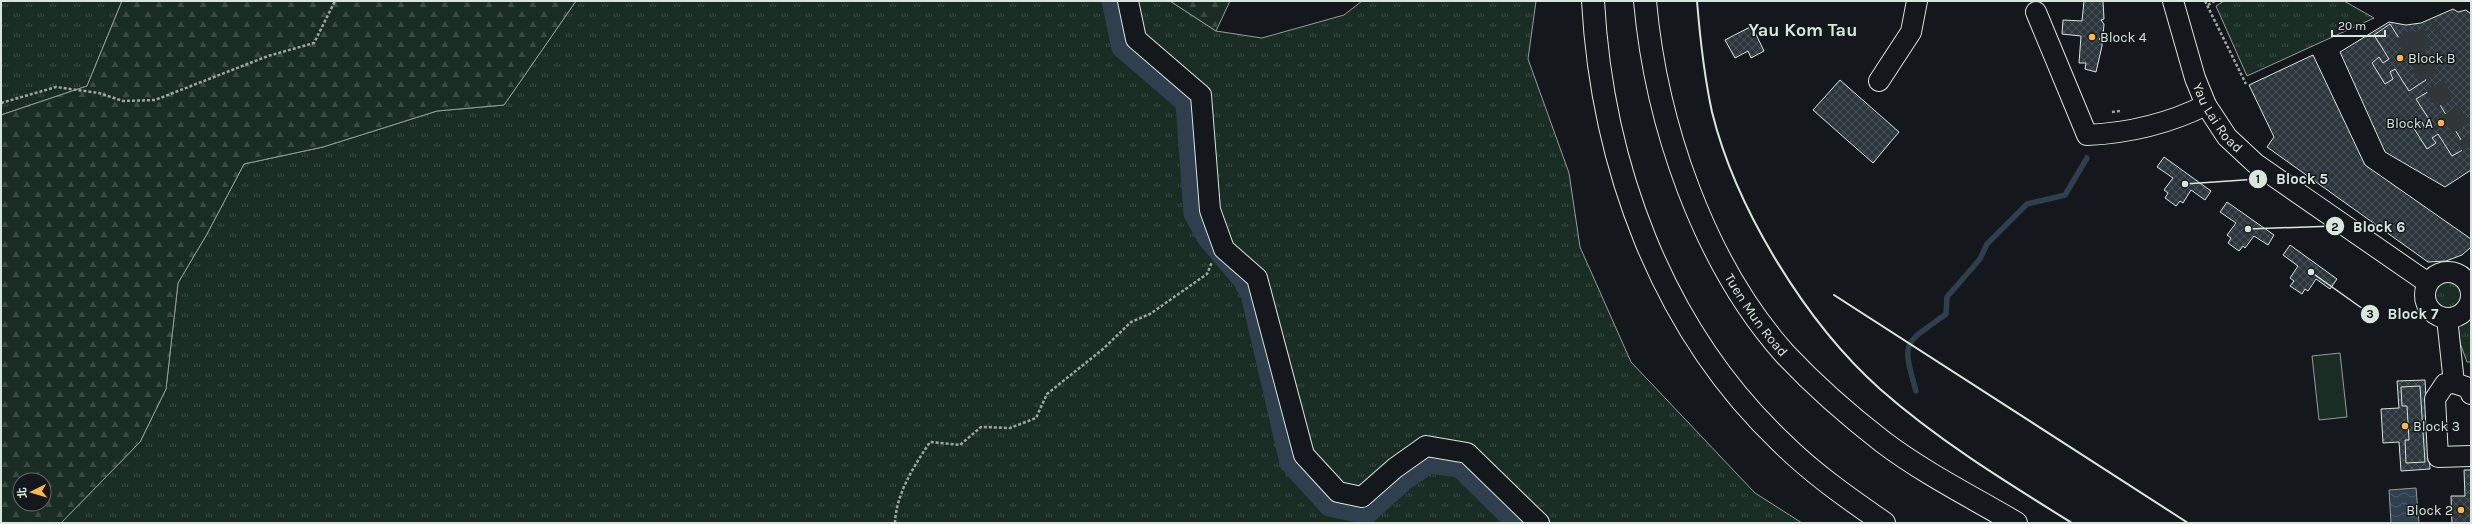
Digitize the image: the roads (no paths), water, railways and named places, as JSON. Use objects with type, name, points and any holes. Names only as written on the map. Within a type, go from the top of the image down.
[{"type":"highway","points":[[1594,1],[1602,86],[1619,164],[1641,230],[1669,291],[1711,360],[1757,417],[1804,464],[1884,523]]},
{"type":"highway","name":"Tuen Mun Road","points":[[1645,1],[1658,88],[1682,171],[1714,246],[1760,322],[1785,354],[1820,389],[1884,443],[2016,523]]},
{"type":"street","points":[[1128,1],[1136,39],[1201,95],[1210,210],[1224,249],[1257,278],[1304,455],[1338,492],[1362,497],[1395,468],[1426,446],[1467,453],[1539,523]]},
{"type":"street","points":[[1879,81],[1911,32],[1918,1]]},
{"type":"street","name":"Yau Lai Road","points":[[2173,1],[2195,78],[2206,105],[2227,137],[2240,152],[2428,283]]},
{"type":"street","points":[[2036,12],[2087,135],[2130,132],[2151,127],[2172,120],[2206,105]]},
{"type":"street","points":[[2444,272],[2467,272],[2470,289],[2469,303],[2460,314],[2447,318],[2440,316],[2429,308],[2425,296],[2428,283],[2438,274],[2444,272]]},
{"type":"street","points":[[2447,318],[2454,383]]},
{"type":"street","points":[[2471,394],[2468,388],[2454,383],[2445,384],[2435,399],[2438,457],[2471,456]]},
{"type":"water","points":[[2416,488],[2419,523],[2391,523],[2389,490]]},
{"type":"waterway","points":[[1111,1],[1121,48],[1185,103],[1193,214],[1207,239],[1242,280],[1250,294],[1289,463],[1329,507],[1367,515],[1405,481],[1430,464],[1459,468],[1515,523]]},
{"type":"waterway","points":[[1916,391],[1908,361],[1908,352],[1914,338],[1946,314],[1947,297],[1980,259],[1987,244],[2027,204],[2065,195],[2087,158]]},
{"type":"tunnel","points":[[2411,47],[2438,29]]},
{"type":"tunnel","points":[[2404,34],[2471,146]]},
{"type":"place","name":"Block 4","points":[[2092,37]]},
{"type":"place","name":"Block B","points":[[2400,58]]},
{"type":"place","name":"Block A","points":[[2441,123]]},
{"type":"place","name":"Block 5","points":[[2185,184]]},
{"type":"place","name":"Block 6","points":[[2248,229]]},
{"type":"place","name":"Block 7","points":[[2311,272]]},
{"type":"place","name":"Block 3","points":[[2405,426]]},
{"type":"place","name":"Block 2","points":[[2461,510]]},
{"type":"district","name":"Yau Kom Tau","points":[[1803,30]]}]
